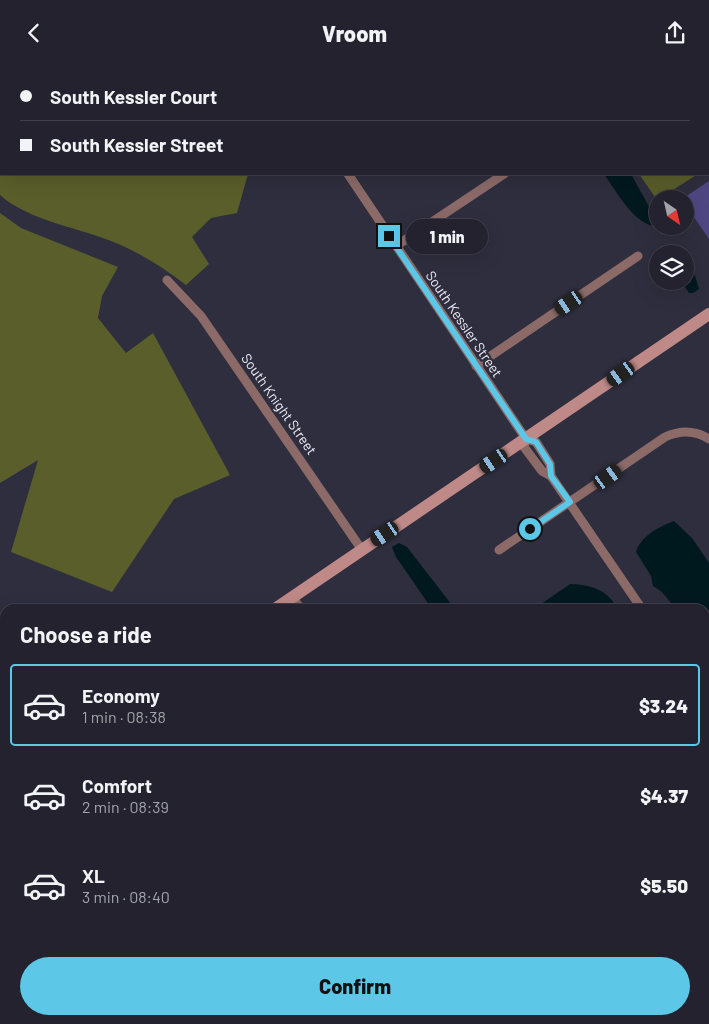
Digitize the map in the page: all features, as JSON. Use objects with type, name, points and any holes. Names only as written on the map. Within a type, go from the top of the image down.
[{"type":"street","name":"South Kessler Street","points":[[349,175],[526,439],[524,447],[542,471],[551,476],[570,502],[639,604]]},
{"type":"street","points":[[396,247],[503,175]]},
{"type":"street","points":[[476,366],[638,256]]},
{"type":"street","name":"South Knight Street","points":[[167,280],[201,315],[362,549]]},
{"type":"street","points":[[282,604],[709,314]]},
{"type":"street","points":[[499,550],[673,433],[690,432],[709,439]]},
{"type":"street","points":[[292,597],[297,604]]},
{"type":"green space","points":[[0,175],[248,175],[237,213],[211,218],[192,237],[209,264],[186,285],[126,247],[40,218],[12,204],[0,195]]},
{"type":"green space","points":[[640,175],[696,175],[673,190],[650,190]]},
{"type":"green space","points":[[0,213],[21,228],[118,267],[102,296],[98,318],[126,353],[153,333],[230,475],[174,499],[112,592],[11,552],[38,460],[0,483]]},
{"type":"water","points":[[605,175],[632,175],[649,207],[649,224],[631,212]]},
{"type":"water","points":[[694,274],[699,289],[689,293],[687,290],[694,290]]},
{"type":"water","points":[[674,521],[692,538],[709,563],[709,604],[672,604],[661,591],[653,586],[651,576],[636,552],[638,546],[646,537],[662,526]]},
{"type":"water","points":[[399,543],[407,547],[451,604],[429,604],[396,557],[392,547]]},
{"type":"water","points":[[570,584],[598,589],[609,597],[614,604],[541,604]]},
{"type":"building","points":[[709,181],[709,239],[694,217],[694,191]]},
{"type":"route","points":[[389,236],[526,439],[536,442],[550,464],[551,476],[570,502],[530,529]]}]
